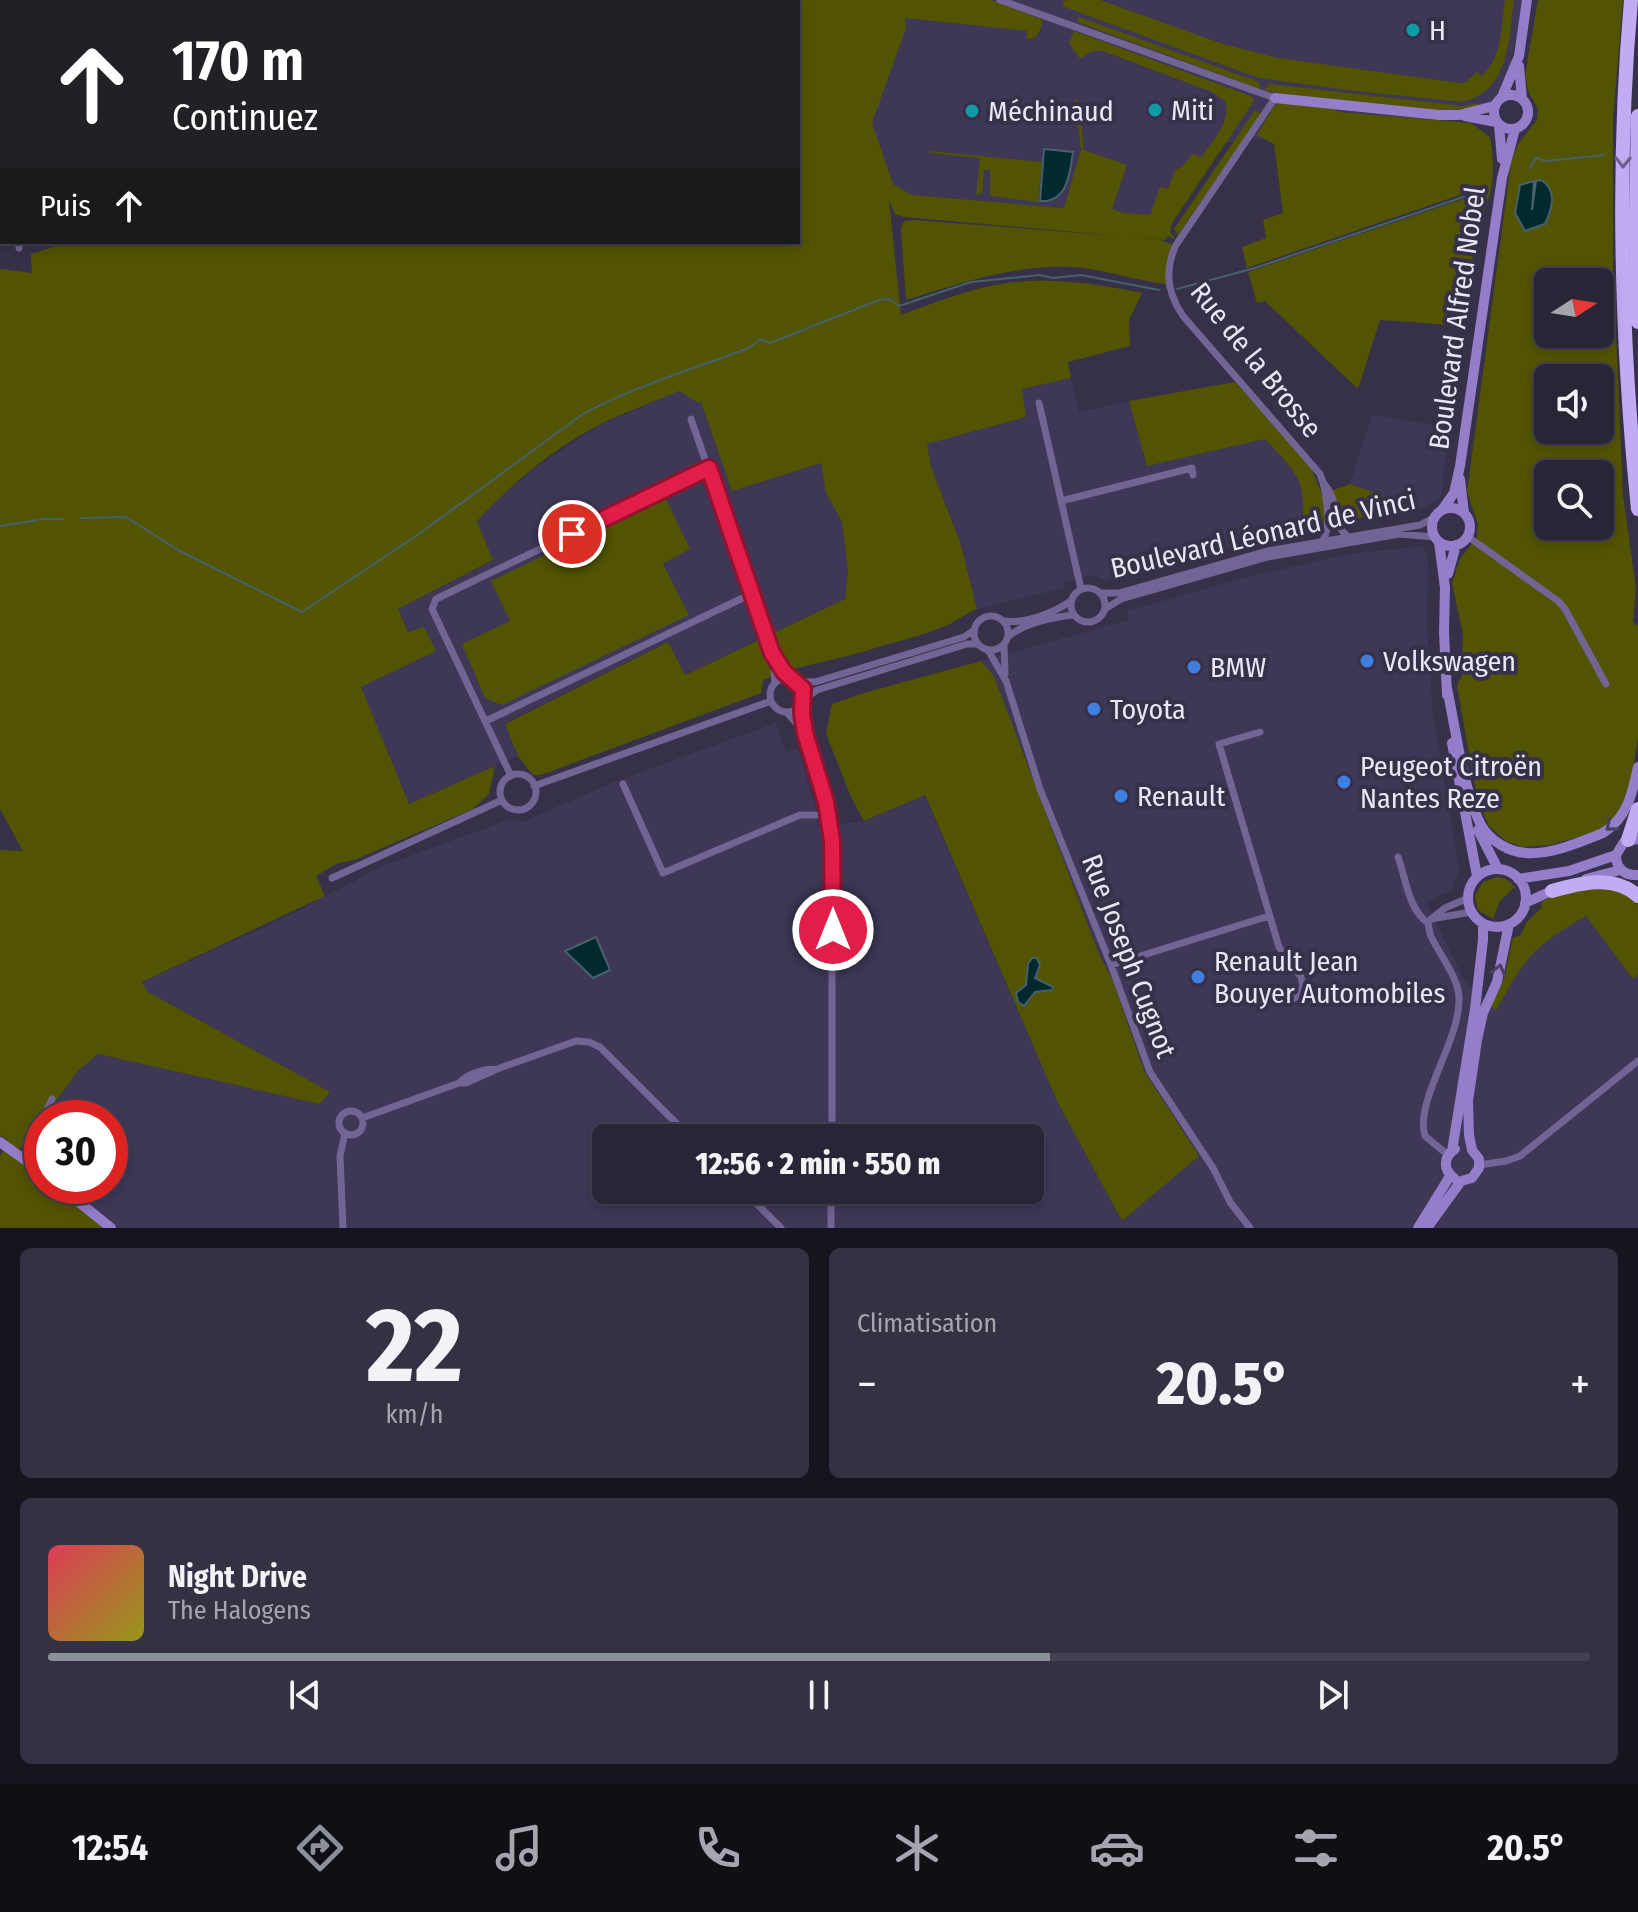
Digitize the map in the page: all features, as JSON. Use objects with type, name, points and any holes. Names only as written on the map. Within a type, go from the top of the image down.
[{"type":"highway","points":[[1631,0],[1624,128],[1622,262],[1627,388],[1638,509]]},
{"type":"highway","points":[[1638,116],[1638,322]]},
{"type":"highway","points":[[1633,840],[1638,809]]},
{"type":"highway","points":[[1629,873],[1638,888]]},
{"type":"highway","points":[[1552,891],[1611,882],[1638,896]]},
{"type":"main road","points":[[1275,98],[1459,115],[1515,129],[1523,125],[1528,114],[1518,74],[1527,0]]},
{"type":"main road","points":[[1459,115],[1494,106],[1502,97],[1519,56]]},
{"type":"main road","points":[[1502,97],[1514,95],[1522,99]]},
{"type":"main road","points":[[1494,106],[1498,124]]},
{"type":"main road","name":"Boulevard Alfred Nobel","points":[[1498,124],[1502,178]]},
{"type":"main road","name":"Boulevard Alfred Nobel","points":[[1439,514],[1454,493],[1460,466],[1502,178],[1515,129]]},
{"type":"main road","name":"Boulevard Alfred Nobel","points":[[1460,466],[1464,513]]},
{"type":"main road","points":[[1445,588],[1456,545],[1467,536],[1469,524],[1464,513],[1453,508],[1439,514],[1432,527],[1445,588],[1444,632],[1452,743],[1477,876]]},
{"type":"main road","points":[[1437,539],[1456,545]]},
{"type":"main road","points":[[1447,688],[1470,795],[1481,825],[1496,842],[1524,853],[1549,851],[1591,838],[1612,827],[1632,799],[1638,767]]},
{"type":"main road","points":[[1455,723],[1460,768],[1473,816],[1498,869]]},
{"type":"main road","points":[[1518,879],[1569,871],[1616,855],[1620,845],[1633,840]]},
{"type":"main road","points":[[1525,903],[1552,891],[1629,873],[1616,855]]},
{"type":"main road","points":[[1498,869],[1508,871],[1518,879],[1525,891],[1525,903],[1520,916],[1498,927],[1483,924],[1471,912],[1468,898],[1469,888],[1477,876],[1498,869]]},
{"type":"main road","points":[[1450,1153],[1463,1147],[1478,1156],[1479,1165],[1472,1178],[1456,1178],[1446,1167],[1450,1153],[1456,1136],[1464,1061],[1475,1009],[1483,924]]},
{"type":"main road","points":[[1472,1150],[1468,1101],[1477,1040],[1483,1013],[1497,982],[1509,924]]},
{"type":"main road","points":[[0,1142],[24,1158]]},
{"type":"main road","points":[[1418,1228],[1456,1178]]},
{"type":"main road","points":[[1427,1228],[1456,1178]]},
{"type":"main road","points":[[81,1204],[111,1228]]},
{"type":"street","points":[[1000,0],[1275,98]]},
{"type":"street","name":"Rue de la Brosse","points":[[1275,98],[1176,245],[1169,262],[1169,286],[1183,316],[1320,474],[1333,497],[1340,528],[1347,536]]},
{"type":"street","points":[[1039,403],[1081,589]]},
{"type":"street","points":[[691,419],[772,653],[784,672],[803,689],[805,733],[828,815],[832,841],[832,1124]]},
{"type":"street","points":[[511,776],[432,609],[436,599],[709,468]]},
{"type":"street","points":[[1061,501],[1192,468],[1193,475]]},
{"type":"street","name":"Rue de la Brosse","points":[[1323,540],[1329,526],[1325,485]]},
{"type":"street","name":"Boulevard Léonard de Vinci","points":[[1100,593],[1119,593],[1267,551],[1420,525],[1439,514]]},
{"type":"street","name":"Boulevard Léonard de Vinci","points":[[1105,609],[1121,599],[1268,557],[1399,534],[1437,539]]},
{"type":"street","points":[[1467,536],[1558,601],[1606,684]]},
{"type":"street","points":[[787,713],[817,690],[967,644],[996,650],[1004,645],[1009,636],[1024,627],[1061,616],[1074,615],[1091,622],[1102,615],[1105,601],[1092,588],[1081,589],[1059,609],[1022,621],[1004,621],[988,616],[976,624],[977,644]]},
{"type":"street","points":[[486,721],[751,594]]},
{"type":"street","points":[[1071,601],[1074,615]]},
{"type":"street","points":[[1004,621],[1009,636]]},
{"type":"street","points":[[805,733],[787,713],[777,710],[771,701],[771,688],[780,679],[815,682],[964,637],[974,630]]},
{"type":"street","name":"Rue Joseph Cugnot","points":[[1004,645],[1006,681]]},
{"type":"street","name":"Rue Joseph Cugnot","points":[[988,650],[1006,681],[1040,789],[1111,965],[1150,1072],[1213,1168],[1230,1202],[1250,1228]]},
{"type":"street","points":[[772,653],[775,683]]},
{"type":"street","points":[[534,786],[771,701]]},
{"type":"street","points":[[1260,732],[1219,744],[1279,947],[1301,977],[1303,986],[1298,996],[1286,1002]]},
{"type":"street","points":[[523,775],[534,786],[535,795],[527,807],[513,809],[502,800],[502,786],[511,776],[523,775]]},
{"type":"street","points":[[623,784],[663,873],[800,815],[828,815]]},
{"type":"street","points":[[332,878],[502,800]]},
{"type":"street","points":[[1398,857],[1421,918],[1430,921],[1471,912]]},
{"type":"street","points":[[1450,1153],[1425,1136],[1422,1118],[1451,1041],[1459,994],[1430,934],[1430,921],[1445,908],[1468,898]]},
{"type":"street","points":[[1111,965],[1269,916]]},
{"type":"street","points":[[362,1118],[459,1083],[475,1073],[584,1041],[600,1047],[677,1124]]},
{"type":"street","points":[[1479,1165],[1520,1156],[1638,1061]]},
{"type":"street","points":[[353,1111],[362,1118],[363,1125],[352,1135],[345,1133],[339,1124],[343,1114],[353,1111]]},
{"type":"street","points":[[343,1228],[340,1156],[345,1133]]},
{"type":"street","points":[[757,1204],[781,1228]]},
{"type":"street","points":[[831,1204],[831,1228]]},
{"type":"shaded area","points":[[800,0],[991,0],[1043,20],[1037,36],[1027,39],[1027,31],[905,18],[906,28],[872,123],[893,184],[911,195],[1064,208],[1081,150],[1075,97],[1079,102],[1084,150],[1127,165],[1112,209],[1150,215],[1160,187],[1168,189],[1175,170],[1182,167],[1192,154],[1202,157],[1215,138],[1223,124],[1226,102],[1212,92],[1103,51],[1092,51],[1080,59],[1069,43],[1074,31],[1251,96],[1254,101],[1172,223],[1170,232],[1176,240],[1168,236],[1165,240],[904,217],[895,214],[889,200],[901,315],[967,292],[1024,281],[1075,282],[1142,293],[1129,320],[1130,346],[1068,362],[1071,378],[1022,389],[1026,417],[927,444],[931,467],[960,542],[977,609],[950,624],[866,651],[775,675],[763,680],[761,693],[541,775],[533,775],[518,756],[505,724],[668,642],[685,675],[845,599],[848,570],[842,522],[826,493],[821,463],[732,491],[701,402],[679,391],[582,434],[504,494],[477,521],[493,560],[398,609],[408,632],[424,627],[436,651],[361,687],[409,804],[495,766],[489,794],[473,809],[357,859],[336,864],[316,876],[325,896],[142,982],[148,992],[330,1092],[320,1104],[98,1054],[79,1070],[57,1100],[24,1100],[24,1144],[15,1156],[24,1163],[24,1204],[75,1204],[105,1228],[0,1228],[0,1157],[7,1140],[0,1135],[0,850],[23,851],[0,809],[0,269],[32,273],[31,254],[63,244],[800,244]]},
{"type":"shaded area","points":[[935,0],[1526,0],[1502,97],[1494,106],[1459,115],[1216,144],[1162,220],[889,198],[868,127],[904,18]]},
{"type":"shaded area","points":[[1065,0],[1100,0],[1223,44],[1278,58],[1459,83],[1466,82],[1477,72],[1481,76],[1488,69],[1500,41],[1505,0],[1514,0],[1508,47],[1498,75],[1490,87],[1463,102],[1259,78],[1062,6]]},
{"type":"shaded area","points":[[1538,0],[1623,0],[1613,118],[1613,268],[1534,268],[1534,348],[1614,348],[1614,289],[1623,496],[1636,588],[1633,622],[1638,626],[1638,737],[1628,802],[1608,827],[1549,845],[1523,847],[1506,841],[1489,826],[1480,806],[1457,686],[1462,675],[1463,634],[1452,583],[1460,559],[1477,537],[1478,524],[1467,492],[1511,163],[1518,144],[1537,120],[1538,109],[1528,91],[1525,75]]},
{"type":"shaded area","points":[[1079,17],[1259,82],[1260,89],[1077,22]]},
{"type":"shaded area","points":[[1269,84],[1463,106],[1478,103],[1479,107],[1440,111],[1283,94],[1264,90]]},
{"type":"shaded area","points":[[1282,102],[1336,108],[1340,112],[1471,123],[1490,137],[1492,147],[1492,186],[1482,214],[1483,187],[1247,268],[1242,247],[1266,238],[1263,220],[1283,213],[1274,144],[1257,135],[1274,106]]},
{"type":"shaded area","points":[[1255,110],[1261,114],[1178,235],[1174,229]]},
{"type":"shaded area","points":[[1044,149],[1073,152],[1062,192],[1049,200],[1040,201]]},
{"type":"shaded area","points":[[929,151],[1042,162],[1038,202],[990,196],[990,170],[984,170],[982,192],[976,196],[980,158]]},
{"type":"shaded area","points":[[1541,180],[1552,194],[1550,212],[1545,224],[1525,231],[1515,213],[1520,185],[1534,181],[1532,210],[1536,181]]},
{"type":"shaded area","points":[[1481,193],[1464,326],[1380,320],[1358,389],[1265,301],[1257,303],[1248,272]]},
{"type":"shaded area","points":[[904,221],[1158,239],[1173,245],[1166,266],[1166,284],[1093,270],[1047,267],[986,277],[906,300],[901,229]]},
{"type":"shaded area","points":[[1071,378],[1079,412],[1129,401],[1147,466],[1265,439],[1300,478],[1305,501],[1302,526],[1105,580],[1092,575],[1064,583],[1064,588],[977,609],[960,542],[931,467],[927,444],[1026,417],[1021,389]]},
{"type":"shaded area","points":[[1235,382],[1310,466],[1322,494],[1350,484],[1420,509],[1302,526],[1301,486],[1292,469],[1265,439],[1147,466],[1129,401]]},
{"type":"shaded area","points":[[679,391],[821,462],[826,493],[842,522],[848,570],[845,599],[684,675],[668,642],[505,723],[518,756],[409,804],[360,687],[436,651],[409,632],[397,609],[493,561],[477,521],[496,500],[541,464],[598,426]]},
{"type":"shaded area","points":[[1372,415],[1449,428],[1441,498],[1420,509],[1350,484]]},
{"type":"shaded area","points":[[665,497],[690,549],[663,564],[689,615],[502,705],[485,698],[462,644],[510,621],[491,581]]},
{"type":"shaded area","points":[[1423,546],[1428,561],[1427,627],[1433,714],[1459,869],[1452,890],[1426,901],[1464,980],[1496,1010],[1519,967],[1548,938],[1586,915],[1632,978],[1638,974],[1638,1228],[105,1228],[75,1204],[128,1204],[128,1100],[57,1100],[79,1070],[98,1054],[320,1104],[329,1092],[148,992],[142,982],[282,919],[383,866],[508,820],[525,821],[614,782],[776,723],[786,752],[798,749],[818,827],[864,821],[924,795],[1058,1103],[1122,1221],[1198,1156],[1144,1071],[1113,981],[1099,954],[994,676],[981,661],[1129,620],[1127,611],[1243,578],[1349,554]]},
{"type":"shaded area","points":[[981,661],[994,676],[1099,954],[1113,981],[1144,1071],[1199,1156],[1122,1221],[1058,1103],[925,795],[864,821],[826,734],[832,704]]},
{"type":"shaded area","points":[[1497,877],[1506,879],[1515,887],[1500,901],[1493,919],[1478,910],[1475,896],[1483,882]]},
{"type":"shaded area","points":[[1611,885],[1638,905],[1638,974],[1633,979],[1586,916],[1554,936],[1532,955],[1496,1011],[1490,1005],[1503,982],[1513,938],[1521,935],[1526,923],[1542,907],[1541,902],[1555,895]]},
{"type":"shaded area","points":[[596,937],[610,970],[593,978],[565,951]]},
{"type":"shaded area","points":[[1032,958],[1037,958],[1040,965],[1035,978],[1053,987],[1052,990],[1035,992],[1024,1006],[1018,1002],[1016,993],[1026,985],[1028,964]]},
{"type":"waterway","points":[[1530,168],[1536,158],[1546,161],[1604,155]]},
{"type":"waterway","points":[[1177,289],[1255,268],[1481,191]]},
{"type":"waterway","points":[[81,518],[126,517],[178,550],[302,612],[419,534],[583,414],[644,386],[749,348],[760,339],[770,343],[879,300],[888,299],[899,306],[971,282],[1040,275],[1053,278],[1081,275],[1159,290]]},
{"type":"waterway","points":[[41,519],[63,519]]},
{"type":"waterway","points":[[0,526],[38,520]]},
{"type":"place","name":"H","points":[[1413,30]]},
{"type":"place","name":"Miti","points":[[1155,110]]},
{"type":"place","name":"Méchinaud","points":[[972,111]]},
{"type":"place","name":"Volkswagen","points":[[1367,661]]},
{"type":"place","name":"BMW","points":[[1194,667]]},
{"type":"place","name":"Toyota","points":[[1094,709]]},
{"type":"place","name":"Peugeot Citroën Nantes Reze","points":[[1344,782]]},
{"type":"place","name":"Renault","points":[[1121,796]]},
{"type":"place","name":"Renault Jean Bouyer Automobiles","points":[[1198,977]]},
{"type":"route","points":[[572,534],[709,468],[772,653],[784,672],[801,684],[805,694],[802,713],[805,733],[826,802],[832,841],[833,930]]}]
